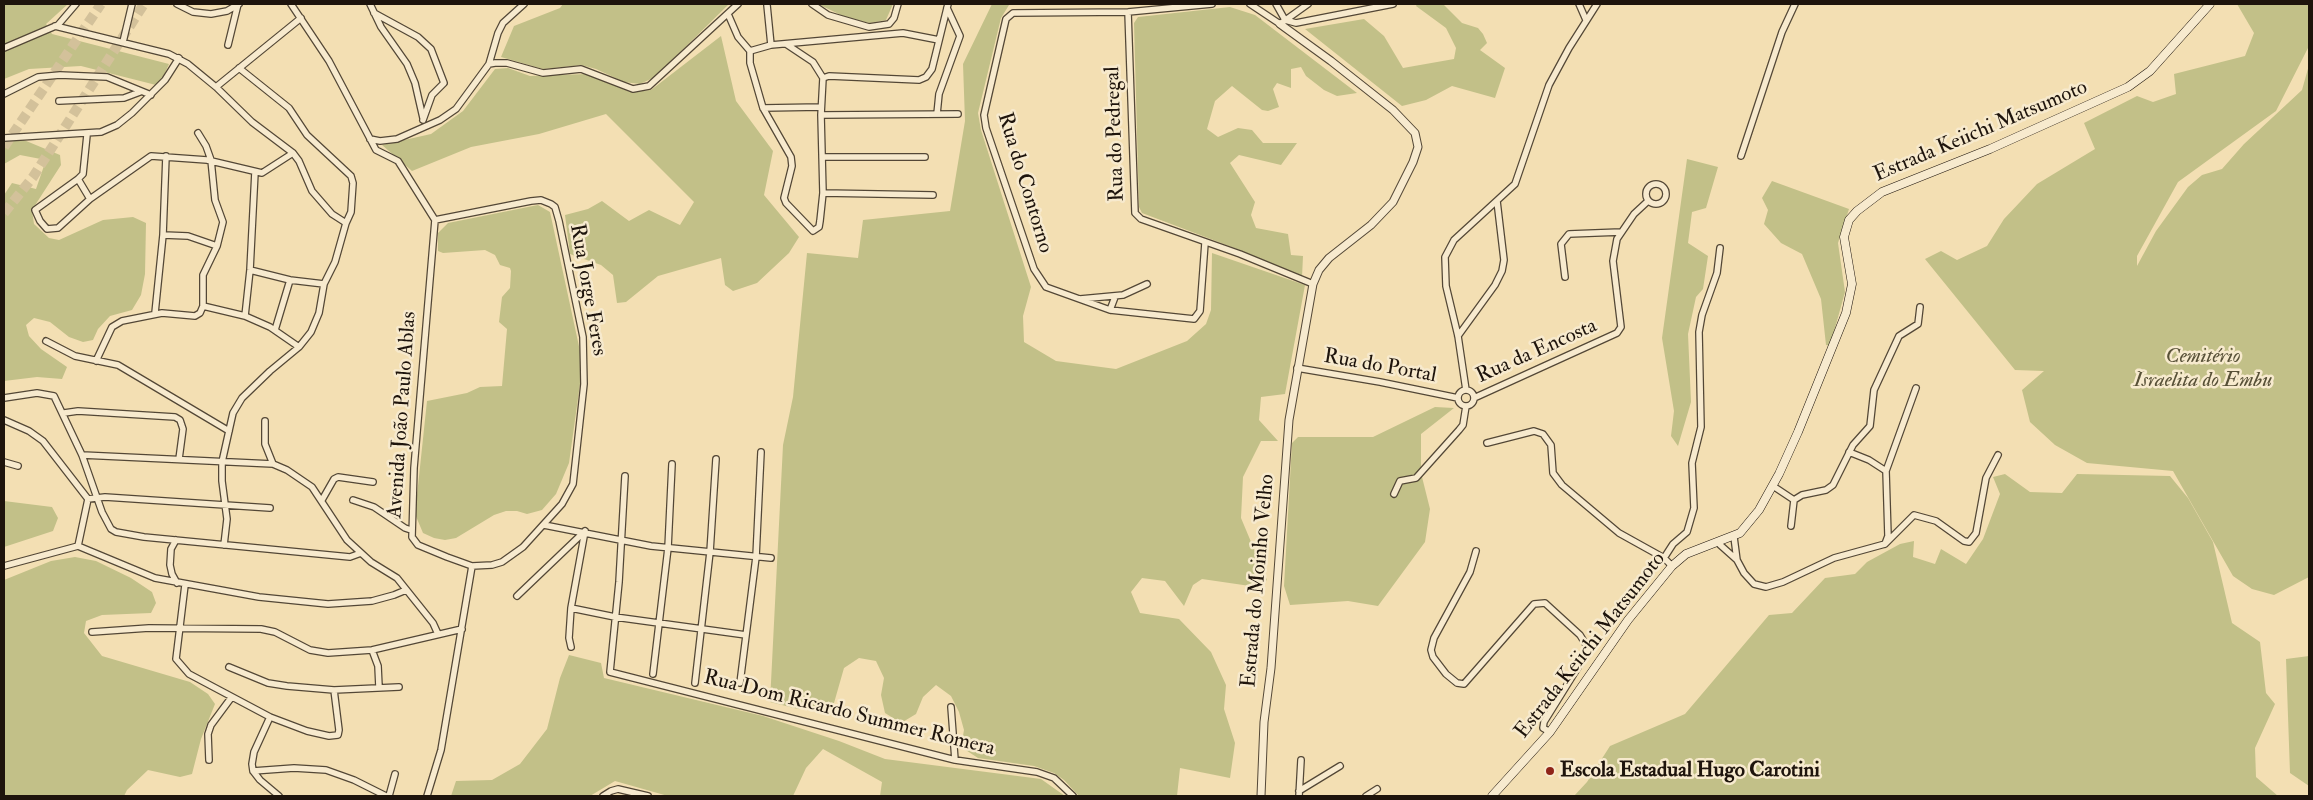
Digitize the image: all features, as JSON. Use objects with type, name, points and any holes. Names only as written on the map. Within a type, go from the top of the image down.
[{"type":"main road","name":"Estrada Keiichi Matsumoto","points":[[1492,796],[1550,732],[1622,628],[1672,566],[1686,554],[1734,537],[1744,530],[1773,486],[1798,432],[1846,313],[1852,284],[1844,237],[1845,228],[1856,211],[1868,200],[1882,192],[2051,122],[2132,84],[2150,71],[2210,4]]},
{"type":"street","points":[[4,48],[55,26],[76,4]]},
{"type":"street","points":[[123,42],[132,4]]},
{"type":"street","points":[[177,4],[193,12],[211,14],[227,11],[239,4]]},
{"type":"street","points":[[228,45],[239,4]]},
{"type":"street","points":[[292,4],[329,61],[376,150],[398,161],[435,220]]},
{"type":"street","points":[[370,4],[406,64],[415,83],[425,127]]},
{"type":"street","points":[[370,139],[390,141],[425,127],[456,109],[489,64],[498,33],[503,23],[524,4]]},
{"type":"street","points":[[489,64],[507,62],[543,73],[581,69],[622,86],[641,89],[658,80],[738,4]]},
{"type":"street","points":[[767,4],[770,45]]},
{"type":"street","points":[[812,4],[820,11],[844,22],[879,27],[889,24],[894,18],[898,4]]},
{"type":"street","name":"Rua do Contorno","points":[[1206,243],[1200,311],[1194,319],[1110,310],[1046,287],[1034,269],[986,128],[985,105],[1008,15],[1020,12],[1128,12],[1212,4]]},
{"type":"street","points":[[1250,4],[1282,22],[1296,23],[1393,4]]},
{"type":"street","points":[[1276,4],[1282,22]]},
{"type":"street","points":[[1282,22],[1308,4]]},
{"type":"street","points":[[1579,4],[1586,20]]},
{"type":"street","points":[[1466,390],[1459,394],[1458,398],[1461,405],[1466,406],[1472,403],[1474,398],[1466,390],[1458,336],[1446,286],[1445,257],[1454,240],[1508,191],[1518,178],[1548,85],[1586,20],[1598,4]]},
{"type":"street","points":[[1741,156],[1782,32],[1795,4]]},
{"type":"street","points":[[822,78],[829,76],[918,80],[926,77],[932,69],[947,5]]},
{"type":"street","points":[[937,114],[939,94],[960,36],[947,5]]},
{"type":"street","name":"Rua do Pedregal","points":[[1128,12],[1135,213],[1141,219],[1313,284]]},
{"type":"street","points":[[374,13],[418,37],[431,50],[444,83],[432,95],[423,120]]},
{"type":"street","points":[[728,14],[738,37],[750,51],[750,63],[763,108],[791,158],[792,166],[784,198],[786,203],[813,231],[820,222],[823,193],[822,78],[813,62],[786,44]]},
{"type":"street","points":[[216,87],[301,18]]},
{"type":"street","name":"Estrada do Moinho Velho","points":[[1261,796],[1264,722],[1271,668],[1289,420],[1313,284],[1319,270],[1329,258],[1371,225],[1393,202],[1413,162],[1417,140],[1410,125],[1393,110],[1282,22]]},
{"type":"street","points":[[55,26],[123,42],[178,58],[216,87],[252,122],[293,153],[299,161],[312,191],[332,214],[346,223]]},
{"type":"street","points":[[750,51],[770,45],[903,33],[939,40]]},
{"type":"street","points":[[4,138],[87,135],[101,132],[117,125],[165,80],[178,58]]},
{"type":"street","points":[[224,545],[226,530],[222,462],[233,413],[242,398],[298,347],[316,324],[324,284],[335,262],[351,212],[353,183],[351,176],[307,135],[289,108],[239,68]]},
{"type":"street","points":[[4,94],[38,77],[60,75],[106,77],[151,95]]},
{"type":"street","points":[[59,100],[124,98],[140,92]]},
{"type":"street","points":[[763,108],[821,107]]},
{"type":"street","points":[[821,115],[958,114]]},
{"type":"street","points":[[96,361],[112,327],[122,321],[155,313],[195,316],[200,313],[203,306],[203,275],[217,246],[223,222],[215,200],[211,160],[206,146],[198,133]]},
{"type":"street","points":[[87,135],[82,174],[78,179],[35,210],[40,221],[47,229],[58,228],[90,199],[152,156],[211,160],[255,172],[266,171],[293,153]]},
{"type":"street","points":[[155,313],[164,234],[166,156]]},
{"type":"street","points":[[822,157],[926,157]]},
{"type":"street","points":[[245,316],[250,270],[255,172]]},
{"type":"street","points":[[78,179],[90,199]]},
{"type":"street","points":[[823,193],[933,195]]},
{"type":"street","name":"Rua Jorge Feres","points":[[435,220],[541,200],[547,201],[555,208],[582,337],[584,384],[573,484],[566,498],[523,547],[502,562],[484,566],[472,566]]},
{"type":"street","name":"Rua da Encosta","points":[[1474,398],[1617,333],[1621,327],[1613,261],[1617,239],[1634,214],[1648,200]]},
{"type":"street","points":[[1458,336],[1495,285],[1502,271],[1504,254],[1497,201]]},
{"type":"street","name":"Avenida João Paulo Ablas","points":[[435,220],[411,530],[418,545],[472,566]]},
{"type":"street","points":[[1565,277],[1561,244],[1569,234],[1621,232]]},
{"type":"street","points":[[164,234],[188,236],[217,246]]},
{"type":"street","points":[[1664,558],[1673,544],[1687,532],[1694,508],[1692,463],[1700,427],[1699,332],[1702,315],[1717,274],[1720,248]]},
{"type":"street","points":[[250,270],[290,280],[324,284]]},
{"type":"street","points":[[275,330],[290,280]]},
{"type":"street","points":[[1078,299],[1116,296],[1129,293],[1147,284]]},
{"type":"street","points":[[1110,310],[1116,296]]},
{"type":"street","points":[[203,306],[245,316],[275,330],[298,347]]},
{"type":"street","points":[[1794,500],[1802,495],[1826,490],[1833,486],[1857,439],[1870,426],[1874,390],[1899,336],[1918,324],[1920,307]]},
{"type":"street","points":[[46,342],[75,356],[118,365],[140,376],[229,431]]},
{"type":"street","name":"Rua do Portal","points":[[1297,368],[1389,383],[1458,398]]},
{"type":"street","points":[[1885,544],[1888,536],[1886,471],[1916,388]]},
{"type":"street","points":[[4,398],[46,393],[54,396],[64,413],[112,529],[116,532],[350,558],[361,553]]},
{"type":"street","points":[[1394,494],[1400,481],[1416,478],[1459,430],[1466,406]]},
{"type":"street","points":[[64,413],[78,411],[175,417],[180,420],[183,429],[179,458]]},
{"type":"street","points":[[4,420],[29,431],[43,441],[88,499],[78,546]]},
{"type":"street","points":[[265,421],[265,444],[273,464]]},
{"type":"street","points":[[1486,443],[1534,431],[1543,434],[1551,445],[1552,473],[1555,478],[1619,533],[1664,558],[1672,566]]},
{"type":"street","points":[[740,683],[756,556],[761,452]]},
{"type":"street","points":[[1849,452],[1869,460],[1886,471]]},
{"type":"street","points":[[82,455],[138,459],[179,458],[273,464],[302,479],[322,500],[339,530],[361,553],[397,578],[433,623],[438,634]]},
{"type":"street","points":[[1718,542],[1737,560],[1744,573],[1754,584],[1766,587],[1784,582],[1834,558],[1885,544],[1914,515],[1936,521],[1964,541],[1969,542],[1976,533],[1986,478],[1998,455]]},
{"type":"street","points":[[695,683],[710,552],[716,459]]},
{"type":"street","points":[[4,462],[18,466]]},
{"type":"street","points":[[653,674],[668,548],[672,464]]},
{"type":"street","points":[[615,617],[622,540],[625,476]]},
{"type":"street","points":[[322,500],[334,479],[338,477],[373,482]]},
{"type":"street","points":[[1773,486],[1794,500]]},
{"type":"street","points":[[88,499],[225,503],[270,508]]},
{"type":"street","points":[[353,500],[374,507],[411,530]]},
{"type":"street","points":[[1792,526],[1794,500]]},
{"type":"street","points":[[544,524],[668,548],[771,558]]},
{"type":"street","points":[[517,596],[585,532]]},
{"type":"street","points":[[571,647],[568,638],[571,608],[585,532]]},
{"type":"street","points":[[1734,537],[1737,560]]},
{"type":"street","points":[[176,540],[171,549],[170,565],[172,574],[178,583]]},
{"type":"street","points":[[4,566],[78,546],[140,572],[185,585],[259,597],[328,604],[372,601],[406,590]]},
{"type":"street","points":[[1476,551],[1470,572],[1434,638],[1431,650],[1433,657],[1446,674],[1457,683],[1464,684],[1534,604],[1540,602],[1553,608],[1580,635],[1588,648],[1585,656],[1544,722],[1543,728],[1550,732]]},
{"type":"street","points":[[427,796],[440,750],[472,566]]},
{"type":"street","points":[[185,585],[176,659],[180,666],[231,698],[270,717],[319,734],[338,735],[334,690]]},
{"type":"street","points":[[571,608],[615,617],[746,635]]},
{"type":"street","name":"Rua Dom Ricardo Summer Romera","points":[[615,617],[610,672],[955,760],[1045,774],[1054,778],[1073,796]]},
{"type":"street","points":[[92,632],[122,629],[261,629],[275,632],[310,650],[328,654],[372,650],[462,629]]},
{"type":"street","points":[[372,650],[378,666],[379,687]]},
{"type":"street","points":[[229,667],[268,683],[334,690],[399,687]]},
{"type":"street","points":[[209,760],[208,734],[211,725],[231,698]]},
{"type":"street","points":[[951,707],[955,760]]},
{"type":"street","points":[[270,717],[254,752],[253,771],[279,796]]},
{"type":"street","points":[[1299,793],[1301,760]]},
{"type":"street","points":[[1299,793],[1340,766]]},
{"type":"street","points":[[253,771],[294,768],[326,770],[354,780],[387,796],[394,774]]},
{"type":"street","points":[[603,796],[615,789],[648,796]]},
{"type":"street","points":[[1366,796],[1377,789]]},
{"type":"green space","points":[[4,4],[68,4],[46,24],[52,34],[169,64],[164,75],[156,85],[81,66],[29,69],[4,79]]},
{"type":"green space","points":[[563,4],[729,4],[655,77],[640,84],[624,82],[596,69],[581,65],[543,69],[501,57],[514,26],[560,8]]},
{"type":"green space","points":[[818,4],[893,4],[886,20],[869,23],[845,17]]},
{"type":"green space","points":[[992,4],[1142,4],[1009,5],[1001,18],[978,113],[981,130],[1031,287],[1023,316],[1024,342],[1056,361],[1116,369],[1187,341],[1206,324],[1211,310],[1212,253],[1305,285],[1285,394],[1261,397],[1259,420],[1278,441],[1261,441],[1243,477],[1241,518],[1267,580],[1257,587],[1202,579],[1193,585],[1184,606],[1165,581],[1142,578],[1131,592],[1140,613],[1179,619],[1211,652],[1226,685],[1224,709],[1235,743],[1230,778],[1180,768],[1177,796],[1079,796],[1064,780],[1054,773],[1034,766],[978,758],[961,747],[964,730],[959,712],[951,696],[936,685],[923,697],[916,714],[901,723],[885,713],[881,695],[884,678],[876,661],[859,658],[844,668],[834,703],[817,710],[798,709],[770,702],[783,445],[793,397],[807,253],[858,258],[863,220],[950,211],[965,121],[963,64]]},
{"type":"green space","points":[[1417,4],[1443,4],[1462,23],[1478,28],[1483,34],[1487,43],[1480,50],[1505,68],[1495,98],[1452,86],[1426,100],[1402,106],[1305,29],[1364,19],[1384,36],[1403,68],[1454,59],[1456,48],[1446,28],[1416,6]]},
{"type":"green space","name":"Cemitério Israelita do Embu","points":[[2237,4],[2309,4],[2309,46],[2276,111],[2178,182],[2137,256],[2137,266],[2156,231],[2188,187],[2202,175],[2222,169],[2244,144],[2302,90],[2309,65],[2309,577],[2274,595],[2252,589],[2233,576],[2173,471],[2087,463],[2055,445],[2030,422],[2022,390],[2044,371],[2015,370],[1925,259],[1941,251],[1957,260],[1987,246],[2004,219],[2037,184],[2095,149],[2084,123],[2137,96],[2153,102],[2176,94],[2174,74],[2245,56],[2254,33]]},
{"type":"green space","points":[[1230,7],[1255,15],[1357,93],[1337,96],[1324,90],[1306,76],[1301,67],[1291,69],[1291,88],[1277,83],[1273,89],[1279,107],[1268,111],[1262,110],[1232,86],[1215,101],[1207,129],[1218,137],[1238,128],[1252,130],[1263,143],[1297,143],[1281,165],[1239,155],[1230,163],[1255,202],[1251,215],[1256,228],[1288,234],[1291,255],[1303,256],[1302,277],[1237,249],[1142,213],[1139,207],[1134,23],[1138,17]]},
{"type":"green space","points":[[721,36],[736,101],[773,151],[764,195],[799,237],[789,253],[757,283],[733,291],[725,285],[721,258],[658,276],[626,302],[617,303],[613,275],[601,265],[570,254],[565,215],[588,209],[602,201],[629,221],[649,210],[680,225],[694,202],[606,114],[539,134],[471,147],[412,171],[382,145],[431,134],[463,111],[495,69],[508,68],[530,76],[587,74],[630,92],[651,90]]},
{"type":"green space","points":[[4,137],[19,138],[60,155],[61,165],[32,210],[34,224],[49,238],[59,240],[103,220],[133,217],[146,223],[145,274],[141,295],[132,310],[110,316],[98,329],[93,340],[83,342],[69,337],[50,322],[34,318],[26,325],[29,336],[41,349],[67,367],[62,379],[37,377],[4,381],[4,195],[12,183],[36,189],[46,160],[20,155],[4,164]]},
{"type":"green space","points":[[1687,159],[1718,167],[1706,208],[1692,212],[1688,243],[1708,256],[1703,289],[1696,297],[1688,334],[1691,402],[1678,446],[1671,436],[1674,411],[1662,338]]},
{"type":"green space","points":[[1772,181],[1849,209],[1838,243],[1845,292],[1830,346],[1826,345],[1821,299],[1802,254],[1781,243],[1764,224],[1768,210],[1762,198]]},
{"type":"green space","points":[[538,205],[550,212],[580,351],[580,384],[569,463],[556,494],[542,510],[527,514],[517,511],[506,511],[494,515],[456,538],[445,540],[434,538],[423,533],[415,514],[427,401],[467,393],[480,387],[502,386],[507,329],[499,322],[502,297],[510,288],[511,271],[510,268],[500,265],[495,255],[485,250],[443,253],[438,251],[438,233],[448,223]]},
{"type":"green space","points":[[1435,407],[1454,408],[1421,434],[1421,473],[1430,509],[1425,542],[1378,606],[1348,601],[1290,605],[1284,586],[1292,443],[1298,437],[1373,437]]},
{"type":"green space","points":[[2005,474],[2030,492],[2062,493],[2077,474],[2170,476],[2188,498],[2213,542],[2232,623],[2260,642],[2266,693],[2275,704],[2255,748],[2256,777],[2278,796],[1574,796],[1587,782],[1610,746],[1685,714],[1769,615],[1792,613],[1825,578],[1855,574],[1867,562],[1900,544],[1914,541],[1913,557],[1935,564],[1941,549],[1966,564],[1983,539],[2000,494],[1993,477]]},
{"type":"green space","points":[[4,501],[52,507],[58,518],[53,531],[4,547]]},
{"type":"green space","points":[[75,557],[96,561],[131,578],[152,592],[156,603],[151,613],[102,615],[86,621],[84,633],[102,656],[190,682],[208,694],[215,704],[201,739],[192,774],[180,777],[148,770],[127,790],[124,796],[4,796],[4,580],[51,561]]},
{"type":"green space","points":[[569,655],[601,663],[604,678],[763,716],[839,741],[885,759],[1041,779],[1065,796],[880,796],[882,782],[823,749],[806,768],[793,796],[668,796],[615,781],[590,796],[451,796],[456,781],[492,780],[520,764],[547,729],[560,678]]},
{"type":"green space","points":[[2309,656],[2309,786],[2290,773],[2286,659]]},
{"type":"tunnel","points":[[4,147],[101,4]]},
{"type":"tunnel","points":[[4,213],[33,177],[144,4]]},
{"type":"place","name":"Escola Estadual Hugo Carotini","points":[[1550,771]]}]
